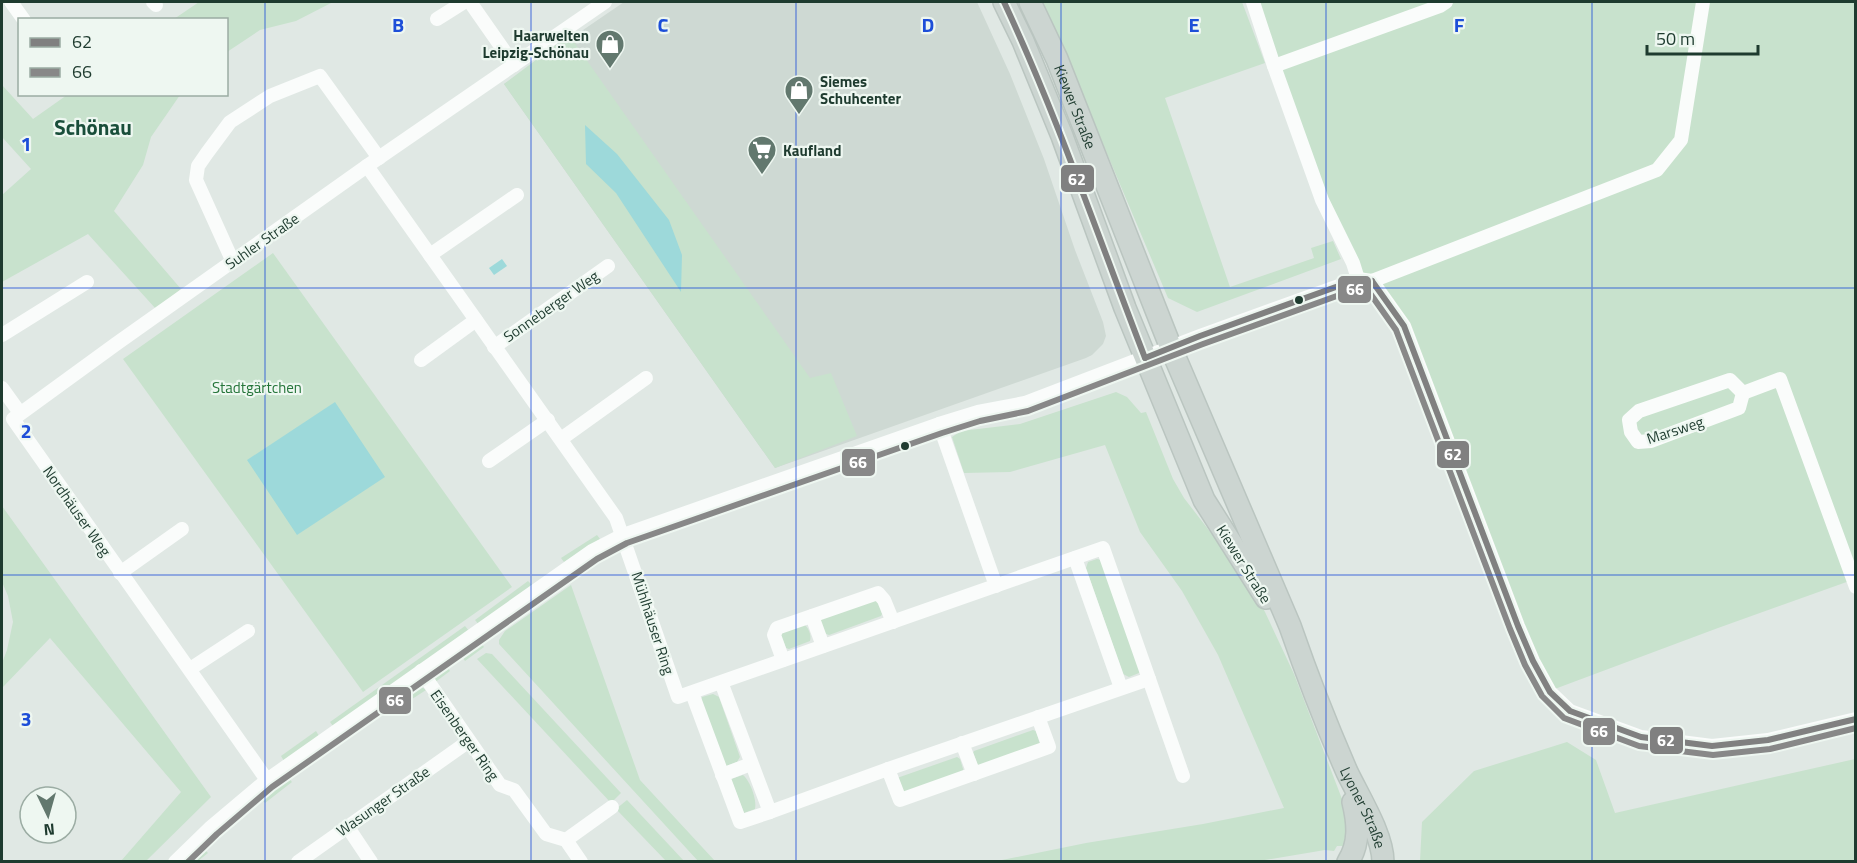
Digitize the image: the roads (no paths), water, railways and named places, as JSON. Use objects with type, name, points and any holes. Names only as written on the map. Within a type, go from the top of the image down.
[{"type":"main road","name":"Kiewer Straße","points":[[1004,2],[1023,41],[1062,136],[1145,358],[1204,500],[1258,584],[1305,670]]},
{"type":"main road","name":"Kiewer Straße","points":[[1030,2],[1057,59],[1171,348],[1290,626],[1305,670],[1347,772]]},
{"type":"main road","name":"Lyoner Straße","points":[[1347,772],[1358,824],[1355,849],[1348,861]]},
{"type":"main road","name":"Lyoner Straße","points":[[1347,772],[1382,844],[1383,861]]},
{"type":"street","points":[[11,2],[23,18]]},
{"type":"street","points":[[437,19],[464,2]]},
{"type":"street","points":[[470,2],[513,65]]},
{"type":"street","name":"Suhler Straße","points":[[16,416],[373,162],[604,2]]},
{"type":"street","points":[[1253,2],[1323,200],[1353,263],[1404,326],[1518,626],[1550,692],[1570,711],[1641,737],[1712,746],[1768,740],[1856,719]]},
{"type":"street","points":[[1274,66],[1446,2]]},
{"type":"street","points":[[178,860],[211,827],[267,780],[592,551],[623,535],[939,424],[978,412],[1024,403],[1171,348],[1365,280],[1657,170],[1681,140],[1703,2]]},
{"type":"street","name":"Sonneberger Weg","points":[[233,262],[196,180],[198,166],[230,122],[270,96],[320,76],[430,255],[616,518],[623,535]]},
{"type":"street","points":[[430,255],[517,195]]},
{"type":"street","name":"Sonneberger Weg","points":[[494,347],[608,266]]},
{"type":"street","points":[[2,335],[87,282]]},
{"type":"street","points":[[421,360],[476,320]]},
{"type":"street","points":[[561,439],[646,378]]},
{"type":"street","name":"Marsweg","points":[[1730,380],[1743,393],[1739,408],[1651,441],[1638,442],[1631,432],[1629,420],[1639,411],[1730,380]]},
{"type":"street","name":"Marsweg","points":[[1743,393],[1780,380],[1856,587]]},
{"type":"street","name":"Nordhäuser Weg","points":[[2,388],[16,416],[120,573],[267,780]]},
{"type":"street","points":[[489,461],[548,420]]},
{"type":"street","points":[[939,424],[996,586]]},
{"type":"street","name":"Nordhäuser Weg","points":[[120,573],[182,530]]},
{"type":"street","name":"Mühlhäuser Ring","points":[[623,535],[678,698],[692,693]]},
{"type":"street","points":[[1149,679],[740,822],[692,693],[1103,548],[1149,679],[1183,776]]},
{"type":"street","points":[[1075,558],[1121,688]]},
{"type":"street","points":[[783,660],[774,635],[777,628],[878,593],[884,600],[893,622]]},
{"type":"street","points":[[812,616],[823,646]]},
{"type":"street","points":[[190,669],[248,631]]},
{"type":"street","name":"Eisenberger Ring","points":[[420,671],[500,784],[514,790],[546,834],[566,840],[581,861]]},
{"type":"street","points":[[721,682],[770,812]]},
{"type":"street","points":[[888,769],[900,800],[1048,747],[1038,717]]},
{"type":"street","name":"Wasunger Straße","points":[[298,861],[469,741]]},
{"type":"street","points":[[962,743],[974,774]]},
{"type":"street","points":[[722,775],[751,764]]},
{"type":"street","points":[[566,840],[612,807]]},
{"type":"street","points":[[347,826],[371,861]]},
{"type":"water","points":[[585,125],[617,154],[669,220],[682,255],[681,292],[616,193],[586,164]]},
{"type":"water","points":[[502,259],[507,266],[494,275],[489,268]]},
{"type":"water","points":[[335,402],[385,477],[297,535],[247,460]]},
{"type":"place","name":"Haarwelten Leipzig-Schönau","points":[[610,70]]},
{"type":"place","name":"Siemes Schuhcenter","points":[[799,116]]},
{"type":"place","name":"Kaufland","points":[[762,176]]},
{"type":"district","name":"Schönau","points":[[93,127]]},
{"type":"park label","name":"Stadtgärtchen","points":[[257,387]]}]
